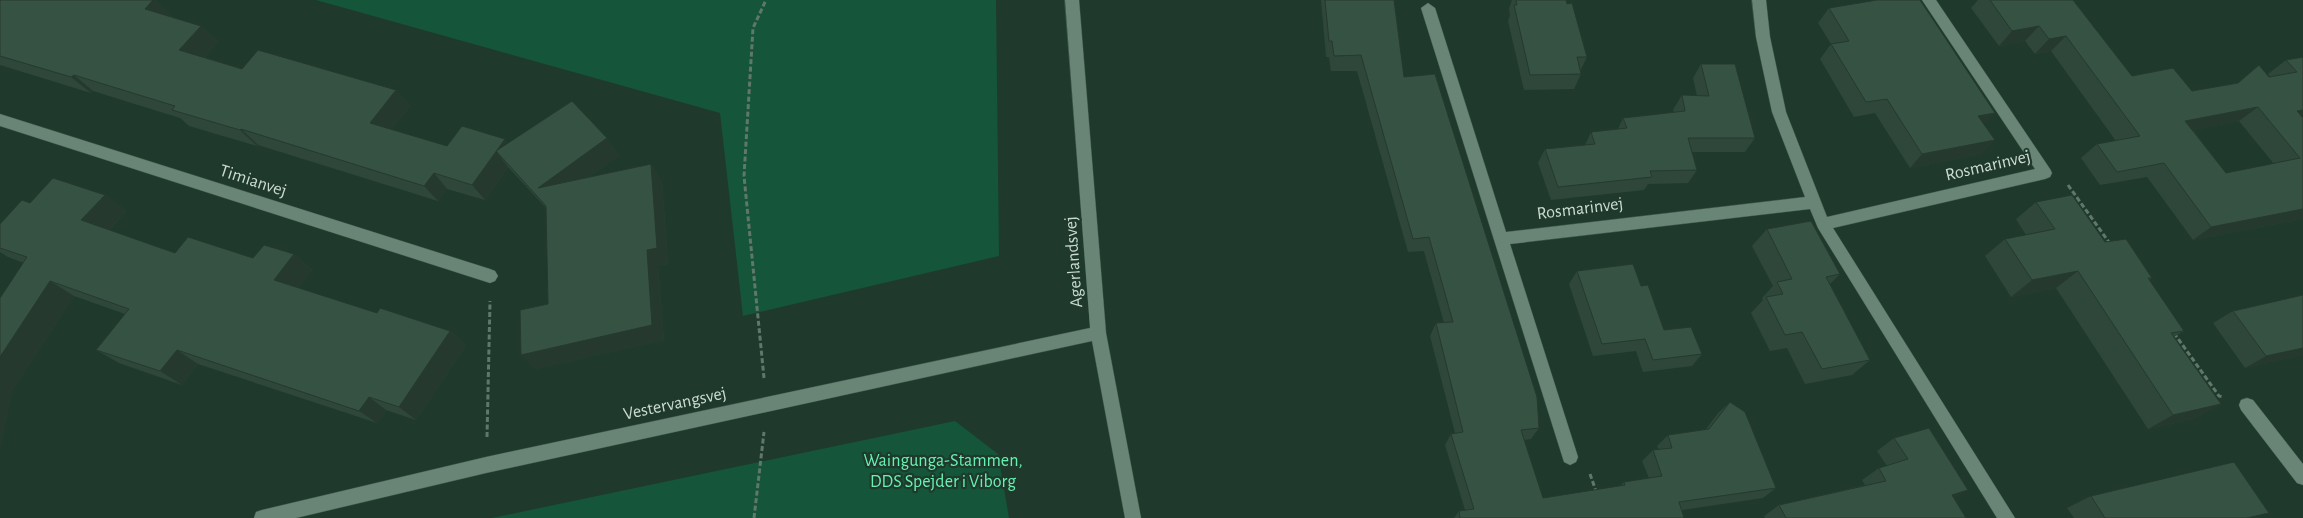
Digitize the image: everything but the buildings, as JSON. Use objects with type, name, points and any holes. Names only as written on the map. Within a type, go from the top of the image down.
[{"type":"street","name":"Agerlandsvej","points":[[1072,0],[1098,333],[1133,518]]},
{"type":"street","points":[[1759,0],[1763,37],[1779,112],[1823,224],[2007,518]]},
{"type":"street","name":"Rosmarinvej","points":[[1823,224],[2045,173],[1929,0]]},
{"type":"street","points":[[1428,8],[1570,458]]},
{"type":"street","name":"Timianvej","points":[[1,123],[490,276]]},
{"type":"street","name":"Rosmarinvej","points":[[1501,239],[1813,202]]},
{"type":"street","name":"Vestervangsvej","points":[[262,518],[486,465],[1098,333]]},
{"type":"street","points":[[2247,405],[2303,477]]},
{"type":"path","points":[[754,518],[758,497],[766,404],[744,176],[753,28],[766,0]]},
{"type":"path","points":[[2045,173],[2064,179],[2116,252]]},
{"type":"path","points":[[486,465],[490,276]]},
{"type":"path","points":[[2173,332],[2219,396],[2247,405]]},
{"type":"path","points":[[1570,458],[1589,471],[1600,502]]},
{"type":"green space","points":[[316,0],[996,0],[999,256],[743,316],[720,113]]},
{"type":"green space","name":"Waingunga-Stammen, DDS Spejder i Viborg","points":[[955,421],[998,454],[1009,518],[492,518]]}]
